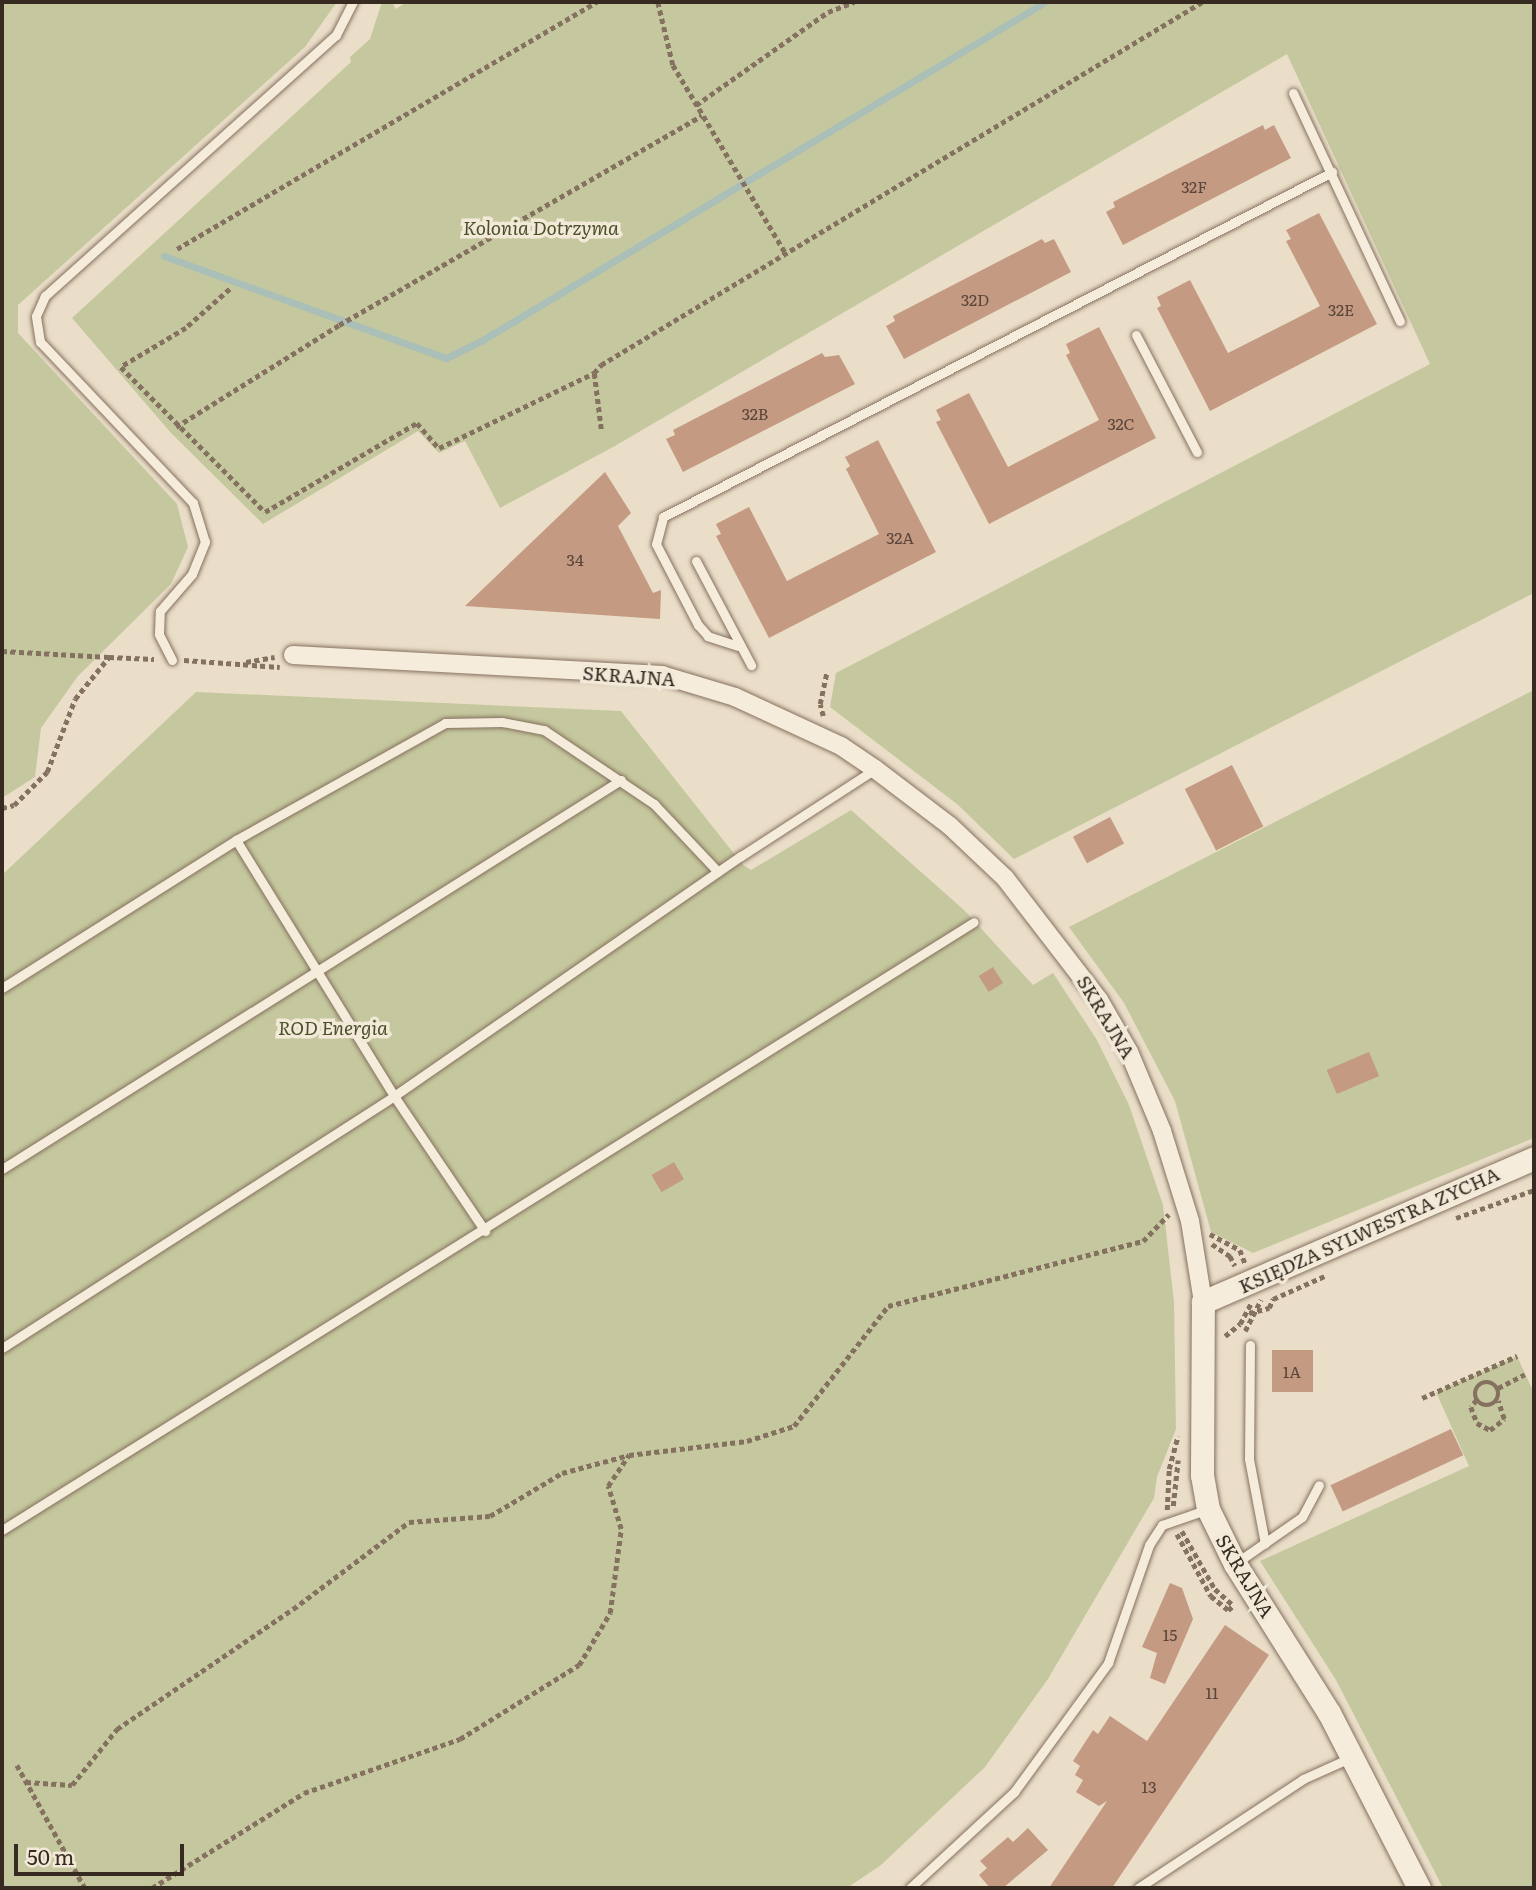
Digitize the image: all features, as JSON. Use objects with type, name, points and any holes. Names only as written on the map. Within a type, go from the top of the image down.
[{"type":"street","name":"SKRAJNA","points":[[293,655],[662,675],[735,697],[841,746],[950,826],[1005,878],[1099,1000],[1129,1052],[1162,1131],[1189,1221],[1203,1302],[1202,1475],[1208,1509],[1235,1564],[1303,1669],[1352,1757],[1419,1888]]},
{"type":"street","name":"KSIĘDZA SYLWESTRA ZYCHA","points":[[1203,1302],[1534,1158]]},
{"type":"lane","points":[[172,660],[159,634],[160,611],[192,575],[205,542],[193,503],[40,342],[36,316],[45,296],[336,35],[353,2]]},
{"type":"lane","points":[[1293,93],[1400,321]]},
{"type":"lane","points":[[738,646],[708,636],[698,625],[656,544],[663,517],[1332,172]]},
{"type":"lane","points":[[1136,335],[1197,452]]},
{"type":"lane","points":[[695,561],[738,646],[751,665]]},
{"type":"lane","points":[[2,988],[236,840],[445,723],[527,724],[621,780],[654,804],[718,872]]},
{"type":"lane","points":[[2,1348],[394,1097],[718,872],[875,769]]},
{"type":"lane","points":[[2,1169],[621,780]]},
{"type":"lane","points":[[236,840],[394,1097],[485,1231]]},
{"type":"lane","points":[[2,1530],[485,1231],[974,922]]},
{"type":"lane","points":[[1250,1345],[1249,1459],[1265,1544]]},
{"type":"lane","points":[[1235,1564],[1303,1517],[1319,1485]]},
{"type":"lane","points":[[910,1888],[1022,1782],[1108,1663],[1149,1545],[1162,1525],[1208,1509]]},
{"type":"lane","points":[[1138,1888],[1303,1779],[1352,1757]]},
{"type":"path","points":[[177,248],[597,2]]},
{"type":"path","points":[[658,2],[673,65],[786,254]]},
{"type":"path","points":[[696,105],[828,12],[854,2]]},
{"type":"path","points":[[230,289],[186,328],[121,367],[176,426],[265,512],[417,423],[439,448],[594,373],[601,365],[1202,2]]},
{"type":"path","points":[[176,426],[339,325],[702,116]]},
{"type":"path","points":[[594,373],[601,429]]},
{"type":"path","points":[[2,651],[242,663],[293,655]]},
{"type":"path","points":[[2,808],[13,805],[47,772],[75,699],[109,657]]},
{"type":"path","points":[[1444,1222],[1488,1210],[1534,1190]]},
{"type":"path","points":[[1168,1205],[1170,1226]]},
{"type":"path","points":[[26,1782],[72,1785],[117,1729],[293,1609],[410,1521],[490,1516],[562,1473],[629,1455],[747,1441],[794,1426],[888,1306],[1143,1241],[1170,1214]]},
{"type":"path","points":[[1249,1312],[1269,1308],[1273,1299],[1334,1271]]},
{"type":"path","points":[[1241,1335],[1262,1302]]},
{"type":"path","points":[[1422,1398],[1517,1356]]},
{"type":"path","points":[[1498,1388],[1525,1374]]},
{"type":"path","points":[[1489,1382],[1498,1388],[1498,1401],[1504,1419],[1490,1430],[1477,1423],[1471,1407],[1477,1400],[1480,1384],[1489,1382]]},
{"type":"path","points":[[1477,1400],[1487,1407],[1498,1401]]},
{"type":"path","points":[[1186,1427],[1177,1463],[1173,1504],[1176,1518],[1214,1589],[1243,1614]]},
{"type":"path","points":[[152,1888],[304,1793],[460,1739],[579,1665],[610,1613],[621,1529],[608,1486],[629,1455]]},
{"type":"path","points":[[17,1765],[85,1888]]},
{"type":"green space","points":[[2,2],[337,2],[305,47],[18,305],[18,333],[177,504],[188,547],[171,584],[78,676],[41,728],[35,777],[2,798]]},
{"type":"green space","name":"Kolonia Dotrzyma","points":[[382,2],[392,2],[396,9],[406,2],[1534,2],[1534,593],[1014,859],[957,804],[830,707],[836,673],[1430,364],[1287,54],[613,447],[500,508],[465,441],[439,453],[418,431],[263,524],[171,433],[72,318],[351,62],[350,57],[370,39]]},
{"type":"green space","points":[[1534,690],[1534,1138],[1253,1253],[1211,1232],[1175,1101],[1124,1003],[1069,927]]},
{"type":"green space","name":"ROD Energia","points":[[196,692],[621,711],[743,865],[751,870],[851,810],[964,910],[1033,985],[1053,973],[1097,1040],[1129,1105],[1163,1205],[1174,1302],[1176,1429],[1157,1477],[1154,1498],[1048,1679],[985,1767],[881,1865],[847,1888],[2,1888],[2,875]]},
{"type":"green space","points":[[1517,1356],[1534,1393],[1534,1888],[1443,1888],[1336,1680],[1260,1561],[1469,1466],[1436,1392]]},
{"type":"building","points":[[1263,125],[1265,130],[1274,125],[1291,158],[1123,245],[1106,212],[1115,207],[1113,202]]},
{"type":"building","points":[[1319,213],[1377,324],[1210,411],[1157,308],[1161,306],[1157,297],[1190,280],[1228,353],[1299,317],[1320,306],[1286,241],[1291,239],[1286,230]]},
{"type":"building","points":[[1042,239],[1045,243],[1054,239],[1071,272],[904,359],[886,326],[895,321],[893,316]]},
{"type":"building","points":[[1099,327],[1156,438],[989,524],[936,422],[941,420],[936,410],[969,393],[1008,467],[1099,420],[1066,355],[1070,353],[1066,344]]},
{"type":"building","points":[[822,353],[825,357],[839,355],[855,384],[683,472],[666,439],[675,435],[673,430]]},
{"type":"building","points":[[878,440],[936,552],[769,638],[716,536],[721,534],[716,524],[749,507],[787,581],[879,534],[846,469],[850,466],[845,457]]},
{"type":"building","points":[[605,472],[631,513],[618,526],[653,593],[661,590],[660,619],[465,606]]},
{"type":"building","points":[[1232,765],[1263,826],[1216,851],[1185,789]]},
{"type":"building","points":[[1110,817],[1124,843],[1087,863],[1073,837]]},
{"type":"building","points":[[993,967],[1003,983],[989,992],[979,976]]},
{"type":"building","points":[[1369,1052],[1379,1076],[1337,1094],[1327,1070]]},
{"type":"building","points":[[674,1162],[684,1179],[661,1192],[651,1175]]},
{"type":"building","points":[[1272,1350],[1313,1350],[1313,1392],[1272,1392]]},
{"type":"building","points":[[1451,1429],[1463,1455],[1343,1511],[1330,1485]]},
{"type":"building","points":[[1170,1583],[1182,1588],[1193,1619],[1165,1684],[1150,1678],[1157,1653],[1142,1647]]},
{"type":"building","points":[[1225,1625],[1269,1655],[1112,1888],[1049,1888],[1107,1801],[1099,1806],[1076,1792],[1083,1780],[1075,1775],[1080,1766],[1073,1761],[1093,1730],[1098,1734],[1110,1716],[1147,1741]]},
{"type":"building","points":[[1028,1828],[1048,1850],[1003,1888],[990,1888],[979,1875],[987,1868],[980,1861],[1008,1837],[1013,1842]]},
{"type":"waterway","points":[[164,256],[446,358],[481,341],[1045,2]]}]
